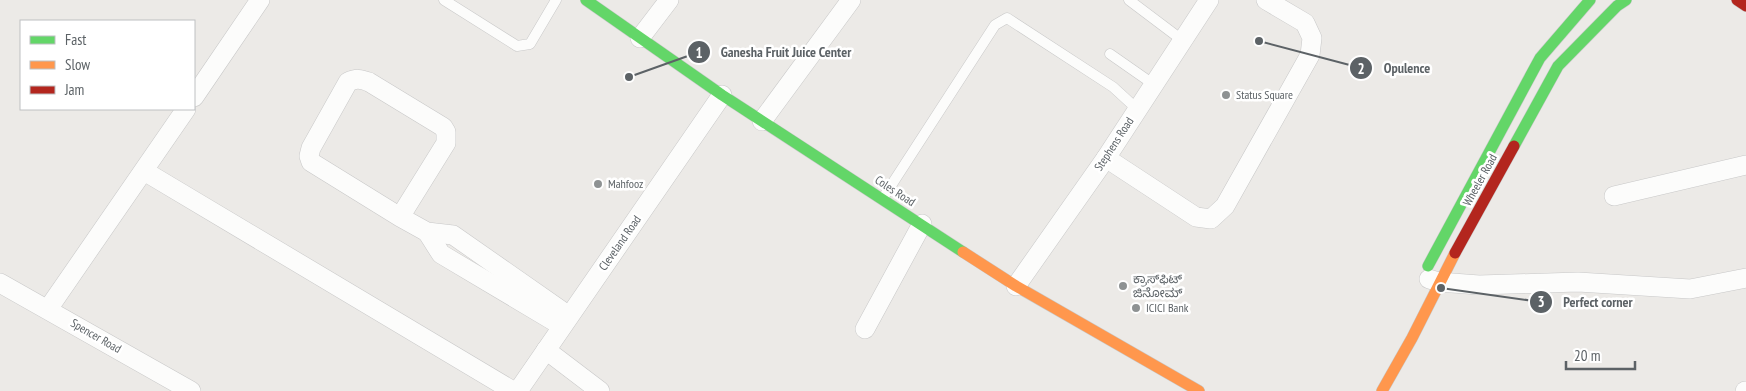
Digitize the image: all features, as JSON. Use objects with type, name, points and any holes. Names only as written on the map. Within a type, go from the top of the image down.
[{"type":"main road","name":"Coles Road","points":[[586,0],[722,95],[1016,286],[1199,391]]},
{"type":"main road","name":"Wheeler Road","points":[[1382,391],[1412,338],[1426,282],[1471,184],[1540,58],[1590,0]]},
{"type":"main road","name":"Wheeler Road","points":[[1426,282],[1488,193],[1558,66],[1617,6],[1626,0]]},
{"type":"main road","points":[[1737,0],[1746,6]]},
{"type":"main road","points":[[1471,184],[1488,193]]},
{"type":"street","points":[[195,97],[260,0]]},
{"type":"street","points":[[640,38],[669,0]]},
{"type":"street","points":[[762,121],[851,0]]},
{"type":"street","name":"Stephens Road","points":[[1016,286],[1106,158],[1209,0]]},
{"type":"street","points":[[1106,158],[1196,217],[1212,219],[1224,206],[1310,55],[1312,38],[1305,22],[1266,0]]},
{"type":"street","points":[[400,217],[446,142],[446,132],[443,126],[369,82],[362,79],[354,79],[348,82],[311,148],[309,156],[312,162],[400,217],[427,232],[442,254],[565,321]]},
{"type":"street","name":"Cleveland Road","points":[[518,391],[722,95]]},
{"type":"street","points":[[48,308],[185,110]]},
{"type":"street","points":[[1614,196],[1746,165]]},
{"type":"street","points":[[144,171],[513,391]]},
{"type":"street","points":[[864,329],[922,224]]},
{"type":"street","points":[[1426,282],[1479,284],[1578,282],[1690,290],[1746,278]]},
{"type":"street","name":"Spencer Road","points":[[0,283],[48,308],[191,391]]},
{"type":"street","points":[[546,350],[600,391]]},
{"type":"lane","points":[[444,0],[517,46],[530,44],[556,0]]},
{"type":"lane","points":[[1129,0],[1182,40]]},
{"type":"lane","points":[[882,199],[994,25],[1007,18],[1112,87],[1137,109]]},
{"type":"lane","points":[[1110,54],[1153,84]]},
{"type":"traffic: fast","points":[[586,0],[722,95],[963,252]]},
{"type":"traffic: fast","points":[[1428,266],[1540,58],[1590,0]]},
{"type":"traffic: fast","points":[[1514,146],[1558,66],[1617,6],[1626,0]]},
{"type":"traffic: slow","points":[[963,252],[1016,286],[1199,391]]},
{"type":"traffic: slow","points":[[1382,391],[1412,338],[1455,253]]},
{"type":"traffic: jam","points":[[1737,0],[1746,6]]},
{"type":"traffic: jam","points":[[1455,253],[1514,146]]},
{"type":"place","name":"Opulence","points":[[1259,41]]},
{"type":"place","name":"Ganesha Fruit Juice Center","points":[[629,77]]},
{"type":"place","name":"Status Square","points":[[1226,95]]},
{"type":"place","name":"Mahfooz","points":[[598,184]]},
{"type":"place","name":"ಕ್ರಾಸ್‌ಫಿಟ್ ಜಿನೋಮ್","points":[[1123,286]]},
{"type":"place","name":"Perfect corner","points":[[1441,288]]},
{"type":"place","name":"ICICI Bank","points":[[1136,308]]}]
